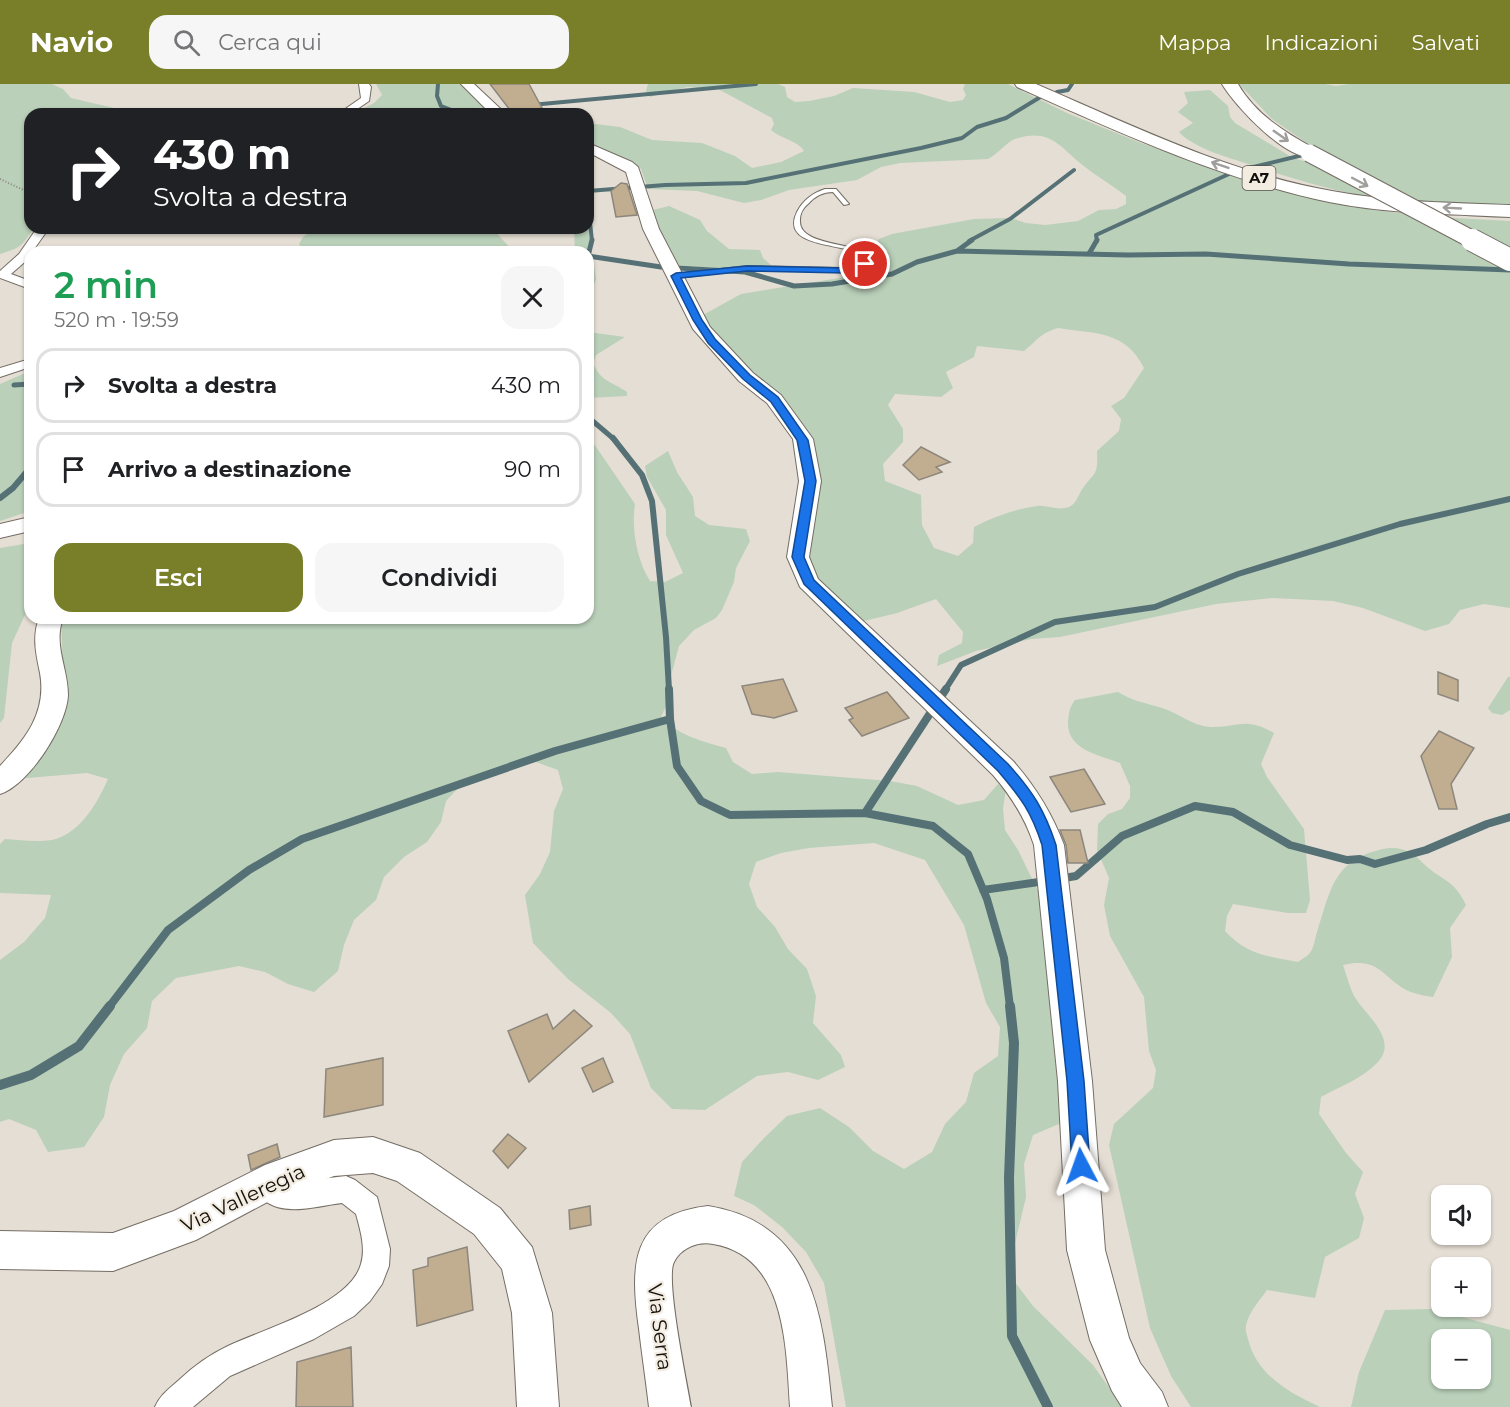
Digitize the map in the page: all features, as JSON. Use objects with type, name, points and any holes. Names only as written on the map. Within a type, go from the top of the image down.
[{"type":"highway","name":"A7","points":[[1023,84],[1195,156],[1306,192],[1376,203],[1510,211]]},
{"type":"highway","points":[[1230,84],[1234,93],[1250,111],[1279,135],[1510,260]]},
{"type":"street","points":[[354,108],[366,99],[364,84]]},
{"type":"street","points":[[467,84],[493,108]]},
{"type":"street","points":[[594,150],[633,170],[651,229],[711,341],[746,377],[774,399],[803,440],[810,481],[798,557],[808,582],[1003,768],[1025,793],[1039,815],[1049,845],[1075,1081],[1086,1250],[1110,1340],[1126,1377],[1147,1407]]},
{"type":"street","points":[[24,256],[3,275],[24,283]]},
{"type":"street","points":[[0,373],[24,365]]},
{"type":"street","points":[[0,531],[24,525]]},
{"type":"street","points":[[0,783],[38,741],[53,708],[55,684],[48,652],[48,624]]},
{"type":"street","name":"Via Valleregia","points":[[0,1250],[113,1252],[183,1227],[265,1183],[334,1158],[373,1155],[407,1166],[488,1221],[519,1260],[532,1313],[538,1407]]},
{"type":"street","points":[[170,1407],[220,1366],[305,1326],[353,1300],[373,1273],[376,1251],[368,1206],[345,1189],[282,1197],[265,1183]]},
{"type":"street","name":"Via Serra","points":[[670,1407],[653,1289],[653,1269],[659,1250],[672,1236],[689,1227],[711,1223],[742,1232],[769,1251],[783,1272],[794,1293],[803,1337],[811,1407]]},
{"type":"lane","points":[[676,276],[747,268],[831,271],[859,267],[866,260],[859,252],[808,238],[802,235],[797,228],[797,218],[801,208],[819,191],[834,190],[846,204]]},
{"type":"path","points":[[0,178],[24,190]]},
{"type":"green space","points":[[0,84],[52,84],[63,89],[71,98],[114,108],[24,108],[24,234],[30,234],[21,245],[0,254]]},
{"type":"green space","points":[[376,84],[461,84],[484,108],[364,108],[382,95]]},
{"type":"green space","points":[[648,84],[778,84],[785,87],[787,97],[795,102],[834,96],[853,88],[914,92],[950,102],[963,100],[966,95],[963,89],[965,84],[1008,84],[1067,113],[1141,143],[1298,195],[1373,210],[1437,217],[1510,221],[1510,608],[1484,604],[1460,610],[1449,624],[1425,631],[1363,608],[1333,601],[1273,598],[1216,604],[1060,637],[1031,639],[976,651],[937,666],[939,655],[962,643],[963,632],[936,599],[897,613],[860,622],[809,566],[819,467],[812,445],[710,328],[703,315],[741,294],[870,273],[880,256],[875,247],[879,239],[892,234],[974,219],[1011,218],[1026,223],[1045,225],[1078,221],[1099,210],[1116,209],[1126,204],[1126,196],[1085,167],[1053,140],[1038,136],[1014,140],[988,159],[900,163],[881,167],[857,180],[789,190],[761,200],[744,203],[697,191],[648,189],[641,169],[630,160],[594,146],[594,124],[620,127],[652,140],[702,143],[735,156],[752,168],[781,162],[804,151],[797,144],[771,130],[774,124],[772,118],[718,89],[687,87],[650,97],[646,91]],"holes":[[[1058,328],[1096,333],[1118,340],[1128,347],[1144,368],[1124,398],[1111,406],[1121,419],[1119,431],[1097,451],[1096,469],[1074,503],[1065,508],[1037,506],[1012,511],[989,520],[974,527],[973,543],[958,556],[934,548],[922,525],[921,495],[885,481],[883,464],[903,442],[903,429],[888,405],[895,394],[941,397],[953,388],[946,372],[974,357],[977,346],[1024,351],[1039,337]]]},
{"type":"green space","points":[[1239,84],[1336,86],[1349,84],[1510,84],[1510,208],[1400,201],[1349,193],[1289,177],[1219,154],[1193,143],[1179,132],[1193,123],[1178,112],[1188,103],[1184,92],[1210,90],[1228,106],[1230,117],[1235,123],[1293,158],[1311,163],[1321,153],[1272,119]]},
{"type":"green space","points":[[669,206],[700,220],[707,231],[729,249],[760,250],[763,258],[771,265],[729,269],[676,265],[653,210]]},
{"type":"green space","points":[[307,234],[498,234],[508,246],[300,246],[303,237]]},
{"type":"green space","points":[[574,234],[589,234],[591,246],[575,246]]},
{"type":"green space","points":[[594,333],[625,337],[596,355],[594,360]]},
{"type":"green space","points":[[594,365],[603,378],[627,392],[627,396],[594,398]]},
{"type":"green space","points":[[24,374],[24,513],[0,521],[0,384]]},
{"type":"green space","points":[[594,444],[635,504],[636,544],[645,573],[650,581],[665,582],[683,573],[666,535],[666,510],[647,477],[645,466],[668,451],[677,472],[693,497],[695,516],[709,525],[746,529],[750,541],[736,568],[734,582],[722,610],[716,618],[694,630],[679,646],[669,683],[666,706],[661,717],[668,724],[691,737],[726,748],[733,762],[752,774],[778,772],[890,781],[917,786],[958,805],[984,800],[998,784],[1006,789],[1003,809],[1005,830],[1018,850],[1040,895],[1061,1123],[1033,1135],[1024,1164],[1026,1197],[1008,1273],[1033,1306],[1093,1365],[1123,1407],[846,1407],[824,1283],[806,1252],[782,1227],[754,1205],[734,1196],[742,1162],[764,1138],[787,1116],[820,1108],[849,1127],[873,1151],[904,1169],[932,1152],[945,1124],[966,1102],[974,1073],[998,1056],[1000,1027],[986,1003],[964,925],[925,860],[874,843],[809,848],[781,853],[756,862],[749,884],[757,907],[775,927],[788,949],[807,969],[816,996],[813,1023],[841,1055],[845,1067],[818,1080],[788,1072],[757,1076],[705,1110],[672,1109],[651,1088],[630,1034],[611,1013],[568,979],[533,943],[525,895],[540,874],[550,852],[554,811],[563,789],[558,770],[536,762],[510,764],[462,784],[446,801],[441,822],[427,842],[404,857],[384,877],[376,900],[354,920],[344,945],[338,971],[314,992],[288,984],[265,972],[239,966],[176,978],[152,1001],[147,1028],[124,1054],[110,1085],[104,1117],[84,1147],[48,1152],[36,1130],[9,1119],[0,1122],[0,960],[24,942],[45,918],[51,895],[0,893],[0,844],[5,839],[48,840],[69,833],[89,812],[108,779],[87,773],[15,779],[64,701],[61,624],[594,624]]},
{"type":"green space","points":[[24,544],[24,617],[12,643],[4,718],[0,723],[0,548]]},
{"type":"green space","points":[[1510,677],[1510,710],[1502,715],[1492,713],[1488,708]]},
{"type":"green space","points":[[1118,692],[1134,700],[1168,710],[1203,726],[1248,724],[1274,733],[1261,764],[1267,777],[1304,829],[1310,900],[1306,913],[1288,913],[1233,904],[1227,916],[1225,931],[1241,945],[1267,956],[1298,962],[1311,952],[1330,891],[1343,870],[1364,855],[1379,850],[1392,848],[1414,855],[1452,885],[1466,905],[1450,928],[1452,957],[1433,997],[1404,989],[1383,972],[1367,964],[1343,965],[1354,995],[1379,1030],[1385,1046],[1383,1055],[1371,1068],[1358,1078],[1321,1097],[1319,1114],[1346,1153],[1363,1172],[1355,1194],[1364,1218],[1359,1238],[1325,1257],[1315,1298],[1267,1290],[1247,1321],[1246,1328],[1252,1351],[1266,1372],[1286,1389],[1320,1407],[1191,1407],[1171,1376],[1150,1328],[1109,1145],[1114,1124],[1153,1088],[1156,1070],[1149,1051],[1144,997],[1110,936],[1104,905],[1109,878],[1097,850],[1098,824],[1108,814],[1122,809],[1130,798],[1130,786],[1120,763],[1094,754],[1078,745],[1069,731],[1068,722],[1070,708],[1075,700]]},
{"type":"green space","points":[[1431,1309],[1431,1317],[1462,1317],[1510,1330],[1510,1407],[1351,1407],[1359,1372],[1385,1310]]},
{"type":"building","points":[[490,84],[529,84],[542,108],[508,108]]},
{"type":"building","points":[[621,183],[627,184],[637,215],[616,217],[611,191]]},
{"type":"building","points":[[921,447],[950,462],[936,467],[942,472],[919,480],[903,465]]},
{"type":"building","points":[[1438,672],[1458,680],[1458,701],[1438,694]]},
{"type":"building","points":[[783,679],[797,711],[774,718],[752,714],[742,686]]},
{"type":"building","points":[[887,692],[909,718],[862,736],[849,720],[853,718],[845,708]]},
{"type":"building","points":[[1439,731],[1474,748],[1451,784],[1457,809],[1439,809],[1421,756]]},
{"type":"building","points":[[1084,769],[1105,804],[1071,812],[1050,777]]},
{"type":"building","points":[[1060,830],[1080,830],[1088,863],[1068,863],[1066,845]]},
{"type":"building","points":[[574,1010],[592,1026],[529,1082],[508,1031],[547,1014],[553,1029]]},
{"type":"building","points":[[383,1058],[383,1105],[324,1117],[326,1069]]},
{"type":"building","points":[[603,1058],[613,1082],[593,1092],[582,1068]]},
{"type":"building","points":[[508,1134],[526,1148],[508,1168],[493,1151]]},
{"type":"building","points":[[277,1144],[280,1157],[251,1170],[248,1155]]},
{"type":"building","points":[[590,1206],[591,1225],[570,1229],[569,1210]]},
{"type":"building","points":[[467,1247],[473,1310],[417,1326],[413,1270],[428,1266],[428,1258]]},
{"type":"building","points":[[351,1347],[353,1407],[296,1407],[297,1362]]},
{"type":"waterway","points":[[438,84],[437,96],[441,106],[446,108]]},
{"type":"waterway","points":[[531,105],[756,84]]},
{"type":"waterway","points":[[1057,92],[1068,90],[1072,84]]},
{"type":"waterway","points":[[594,191],[665,185],[746,183],[921,148],[962,138],[977,127],[1006,118],[1042,96]]},
{"type":"waterway","points":[[1245,169],[1303,155]]},
{"type":"waterway","points":[[969,241],[1010,219],[1074,170]]},
{"type":"waterway","points":[[1097,240],[1096,235],[1229,174]]},
{"type":"waterway","points":[[591,234],[592,240]]},
{"type":"waterway","points":[[590,246],[592,240]]},
{"type":"waterway","points":[[957,251],[972,240]]},
{"type":"waterway","points":[[1090,252],[1097,240]]},
{"type":"waterway","points":[[594,257],[661,267],[745,272],[794,286],[832,284],[892,274],[917,262],[957,251]]},
{"type":"waterway","points":[[957,251],[1128,255],[1206,254],[1349,264],[1510,270]]},
{"type":"waterway","points":[[14,385],[24,384]]},
{"type":"waterway","points":[[594,422],[614,439]]},
{"type":"waterway","points":[[614,439],[642,475],[652,501],[669,690]]},
{"type":"waterway","points":[[0,498],[24,475]]},
{"type":"waterway","points":[[945,690],[961,665],[1055,622],[1155,607],[1238,574],[1400,524],[1510,499]]},
{"type":"waterway","points":[[669,689],[670,719]]},
{"type":"waterway","points":[[865,813],[946,689]]},
{"type":"waterway","points":[[109,1007],[168,930],[249,870],[302,839],[555,751],[670,719]]},
{"type":"waterway","points":[[670,719],[677,766],[701,801],[730,815],[865,813]]},
{"type":"waterway","points":[[1058,879],[1076,876],[1122,836],[1195,806],[1233,812],[1290,845],[1347,860],[1360,859],[1375,864],[1426,850],[1487,824],[1510,817]]},
{"type":"waterway","points":[[865,813],[933,826],[968,854],[983,890]]},
{"type":"waterway","points":[[983,890],[1046,881]]},
{"type":"waterway","points":[[983,890],[1004,958],[1010,1007]]},
{"type":"waterway","points":[[0,1085],[31,1075],[79,1046],[110,1006]]},
{"type":"waterway","points":[[1010,1006],[1014,1043],[1009,1178],[1012,1336],[1048,1407]]},
{"type":"route","points":[[865,264],[845,270],[747,268],[676,276],[702,329],[711,341],[746,377],[774,399],[803,440],[810,481],[798,557],[801,570],[808,582],[1003,768],[1025,793],[1039,815],[1049,845],[1058,944],[1075,1081],[1081,1166]]}]
